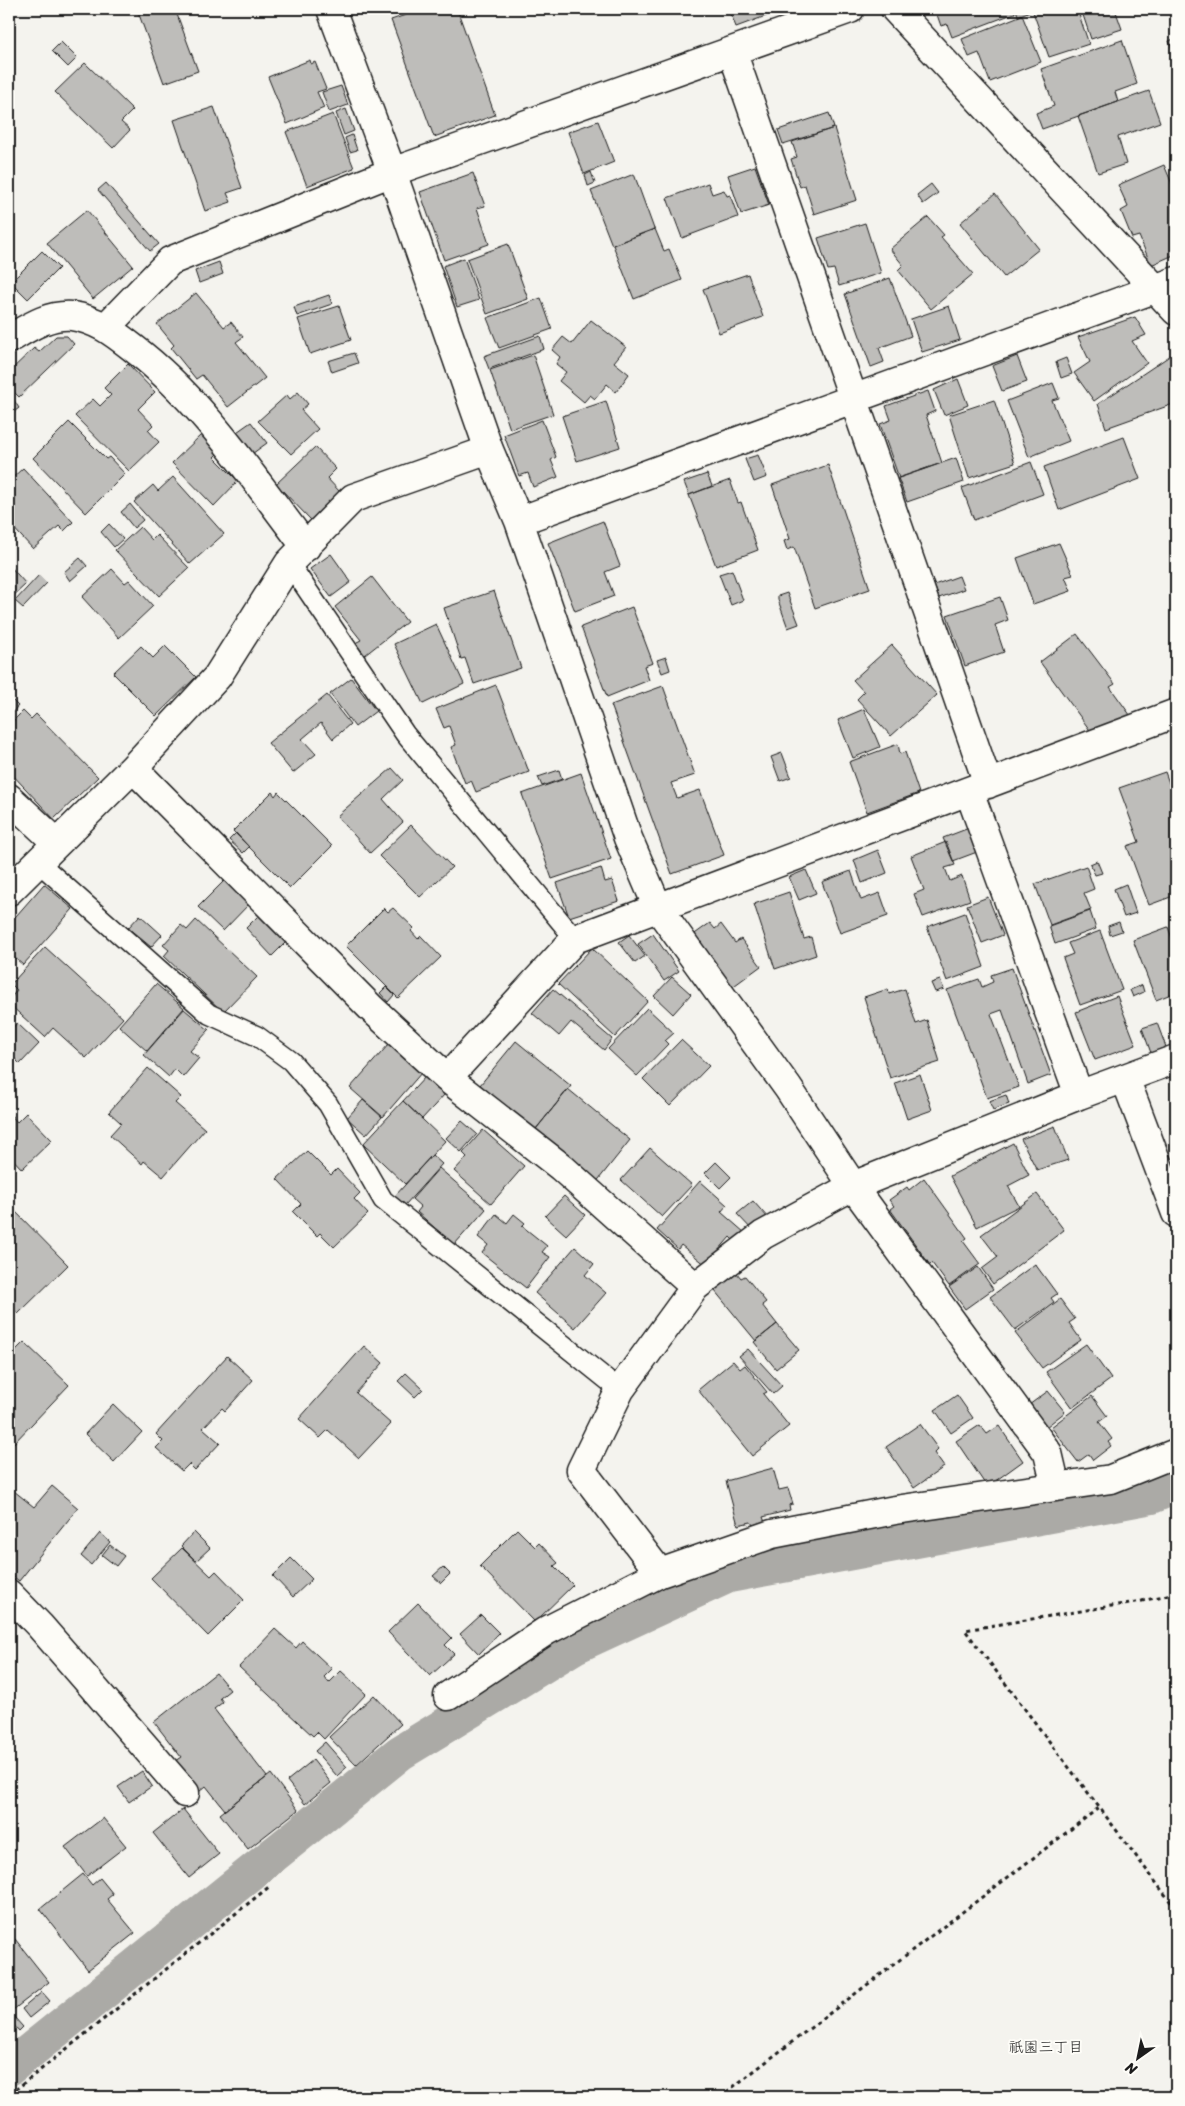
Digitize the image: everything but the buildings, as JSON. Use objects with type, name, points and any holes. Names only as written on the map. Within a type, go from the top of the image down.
[{"type":"street","points":[[331,9],[392,172],[488,450],[519,521],[628,838],[658,908],[788,1088],[853,1186],[1048,1453],[1056,1487]]},
{"type":"street","points":[[106,327],[170,261],[392,172],[850,9]]},
{"type":"street","points":[[895,9],[1166,285],[1176,311]]},
{"type":"street","points":[[732,51],[853,399],[1079,1095]]},
{"type":"street","points":[[519,521],[1166,285]]},
{"type":"street","points":[[9,339],[46,319],[72,316],[106,327],[159,367],[207,418],[297,555]]},
{"type":"street","points":[[9,891],[133,768],[217,677],[297,555],[353,498],[488,450]]},
{"type":"street","points":[[447,1078],[575,939],[1176,713]]},
{"type":"street","points":[[133,768],[372,1009],[447,1078],[561,1167],[695,1286]]},
{"type":"street","points":[[9,798],[48,852]]},
{"type":"street","points":[[660,1572],[581,1470],[620,1390],[695,1286],[763,1235],[853,1186],[1079,1095],[1176,1059]]},
{"type":"street","points":[[1125,1078],[1176,1213]]},
{"type":"street","points":[[448,1696],[546,1631],[660,1572],[772,1534],[895,1510],[1111,1479],[1176,1453]]},
{"type":"street","points":[[9,1594],[40,1626],[185,1793]]},
{"type":"lane","points":[[297,555],[405,734],[575,939]]},
{"type":"lane","points":[[48,852],[209,1014],[257,1036],[291,1061],[328,1104],[383,1200],[620,1390]]},
{"type":"path","points":[[1176,1593],[965,1630],[1176,1909]]},
{"type":"path","points":[[720,2097],[1100,1807]]},
{"type":"path","points":[[9,2095],[270,1886]]},
{"type":"waterway","points":[[9,2068],[400,1753],[575,1646],[729,1575],[1152,1496],[1176,1486]]},
{"type":"district","name":"祇園三丁目","points":[[1046,2047]]}]
